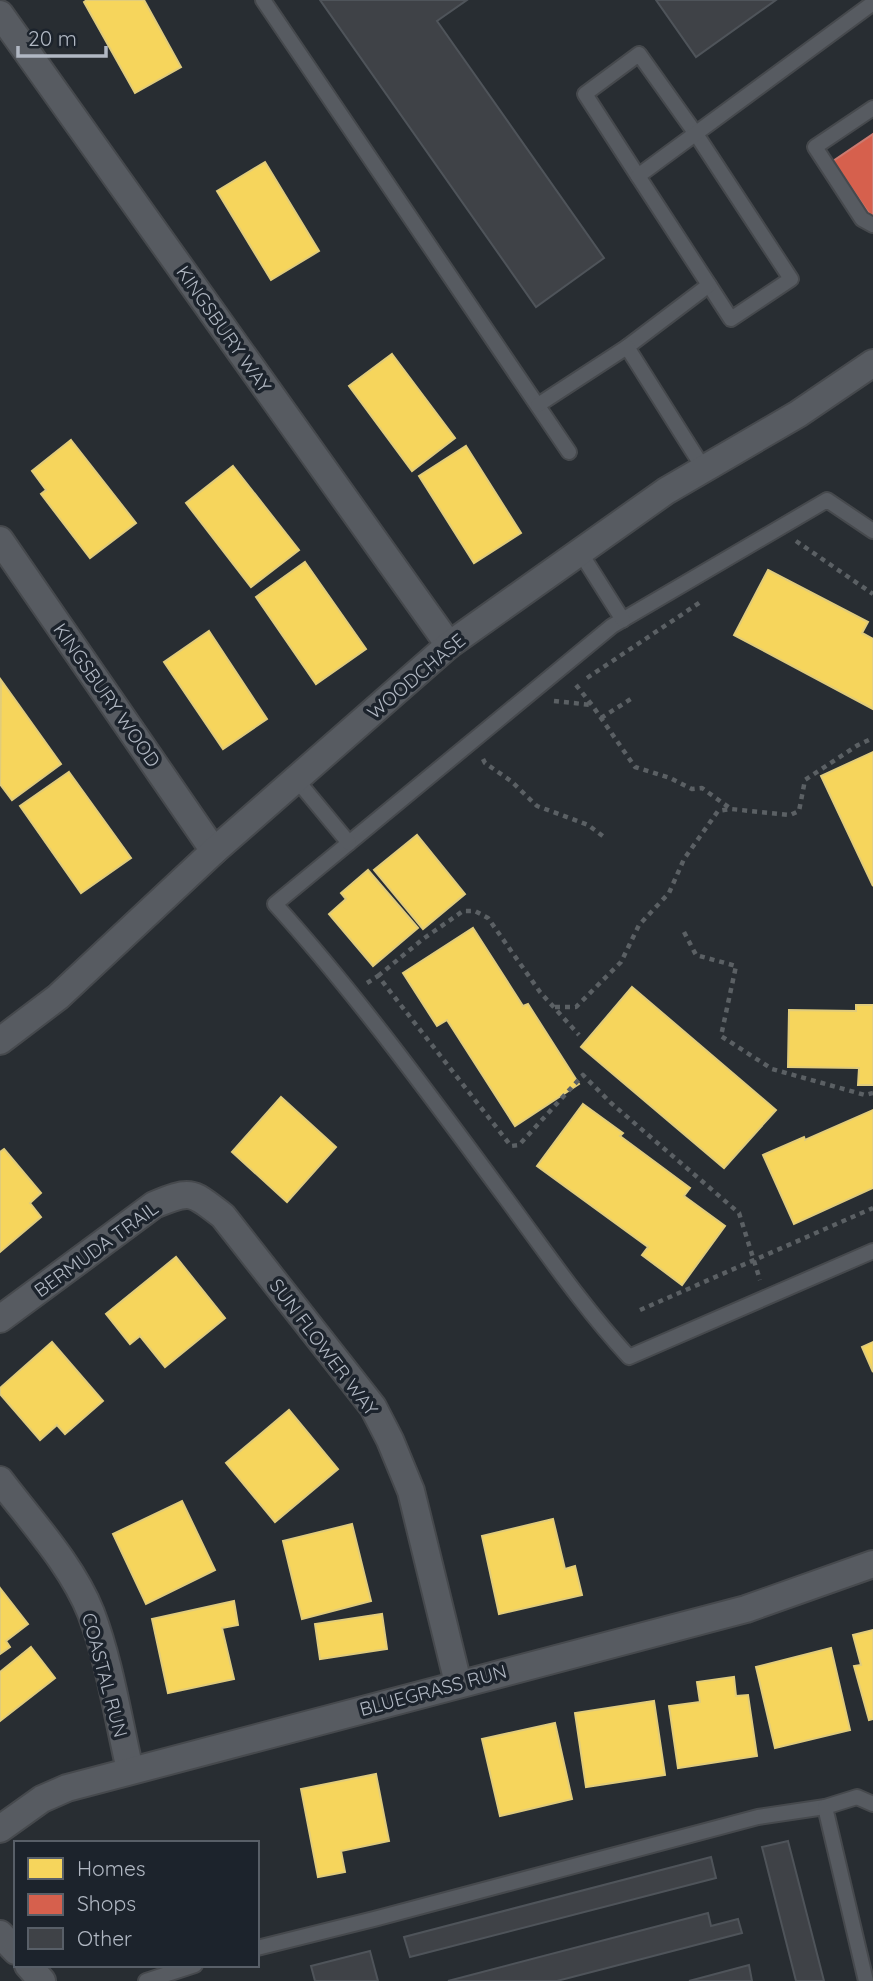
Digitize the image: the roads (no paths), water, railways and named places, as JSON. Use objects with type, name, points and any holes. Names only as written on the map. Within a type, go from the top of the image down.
[{"type":"street","name":"KINGSBURY WAY","points":[[0,14],[449,645]]},
{"type":"street","name":"WOODCHASE","points":[[0,1041],[58,997],[214,851],[449,645],[666,491],[798,414],[873,363]]},
{"type":"street","name":"KINGSBURY WOOD","points":[[0,540],[214,851]]},
{"type":"street","name":"BERMUDA TRAIL","points":[[0,1319],[155,1205],[181,1194],[197,1196]]},
{"type":"street","name":"SUN FLOWER WAY","points":[[197,1196],[223,1216],[373,1407],[411,1491],[458,1683]]},
{"type":"street","name":"COASTAL RUN","points":[[0,1480],[59,1556],[90,1610],[100,1640],[130,1770]]},
{"type":"street","name":"BLUEGRASS RUN","points":[[0,1829],[42,1799],[66,1788],[746,1609],[873,1564]]},
{"type":"street","points":[[0,1934],[14,1949]]},
{"type":"street","points":[[30,1967],[42,1981]]},
{"type":"lane","points":[[263,0],[569,452]]},
{"type":"lane","points":[[638,176],[873,4]]},
{"type":"lane","points":[[639,54],[696,134],[791,279],[731,319],[638,176],[585,94],[639,54]]},
{"type":"lane","points":[[873,108],[815,147],[862,219],[873,225]]},
{"type":"lane","points":[[538,405],[627,347],[709,285]]},
{"type":"lane","points":[[627,347],[704,469]]},
{"type":"lane","points":[[873,531],[827,500],[611,626],[275,904],[320,953],[602,1328],[629,1357],[873,1251]]},
{"type":"lane","points":[[580,552],[623,620]]},
{"type":"lane","points":[[296,779],[349,842]]},
{"type":"lane","points":[[259,1948],[758,1817],[825,1807],[857,1797],[873,1804]]},
{"type":"lane","points":[[825,1807],[866,1981]]},
{"type":"lane","points":[[146,1981],[189,1967]]}]
